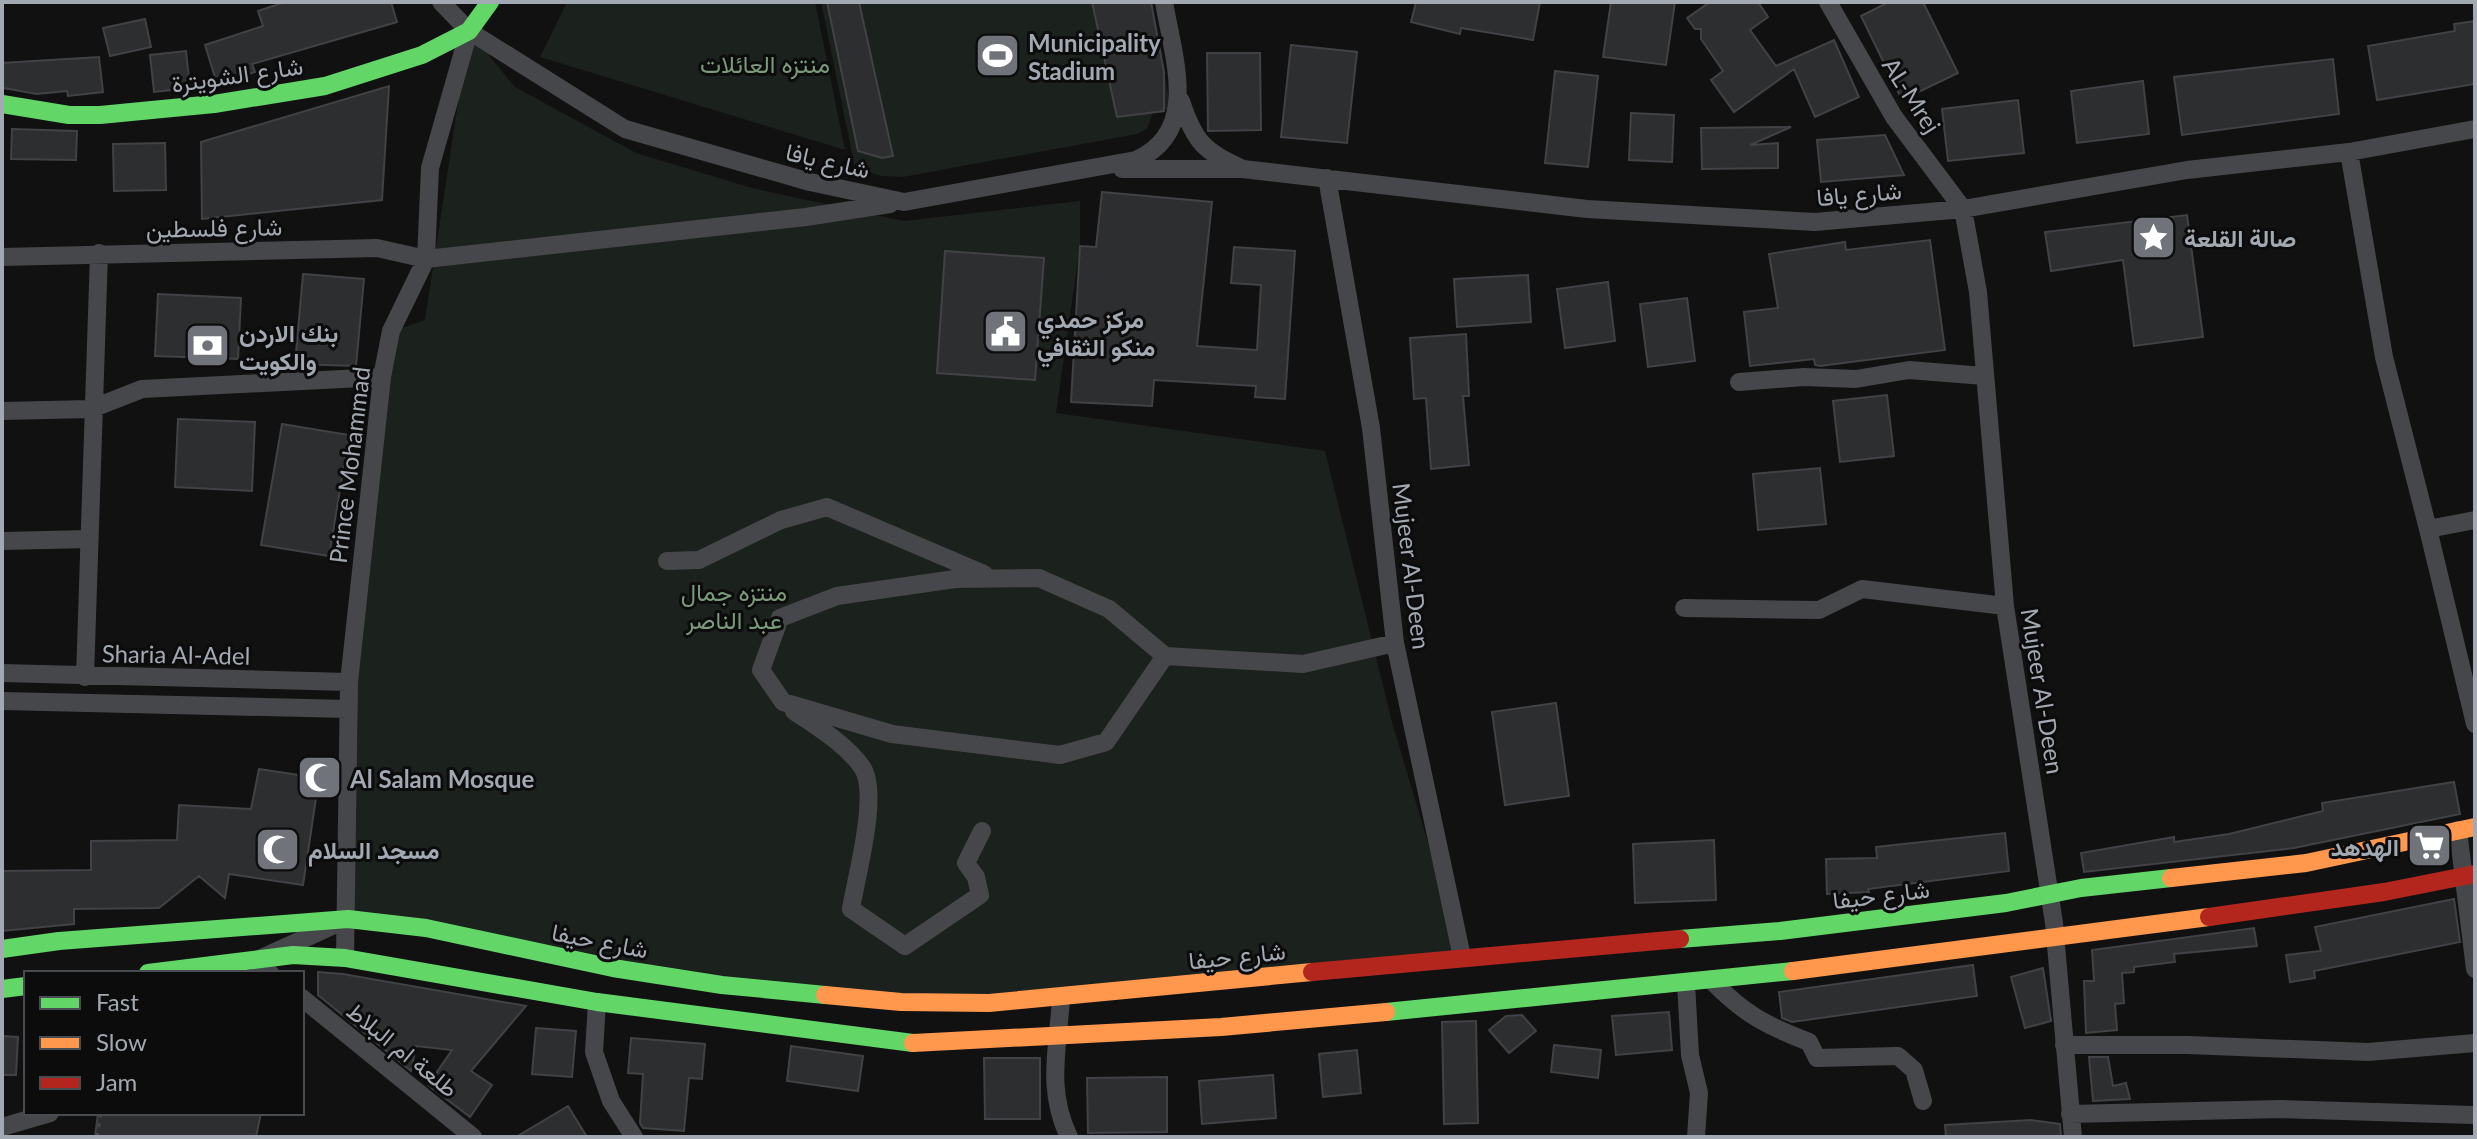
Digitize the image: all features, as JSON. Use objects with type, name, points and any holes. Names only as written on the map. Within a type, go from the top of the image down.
[{"type":"main road","points":[[469,31],[490,2]]},
{"type":"main road","name":"شارع الشويترة","points":[[2,104],[69,115],[214,104],[325,86],[422,55],[469,31]]},
{"type":"main road","name":"شارع حيفا","points":[[2,949],[59,941],[348,919],[426,928],[646,973],[796,993],[930,1003],[1061,998],[1462,957],[1780,931],[2006,903],[2050,893],[2306,863],[2467,829]]},
{"type":"main road","points":[[186,971],[262,967],[293,955],[345,958],[597,1002],[914,1043],[1221,1027],[1712,981],[2055,939],[2384,892],[2470,875]]},
{"type":"main road","points":[[2,989],[24,986]]},
{"type":"street","name":"شارع يافا","points":[[441,2],[469,31],[625,129],[810,182],[904,202],[1136,160],[1152,153],[1165,142],[1179,109],[1178,90]]},
{"type":"street","points":[[1164,2],[1178,90],[1188,122],[1202,146],[1213,156],[1243,169]]},
{"type":"street","name":"AL-Mrej","points":[[1828,2],[1894,117],[1963,209]]},
{"type":"street","name":"Prince Mohammad","points":[[345,958],[348,919],[349,682],[382,377],[391,331],[426,259],[430,168],[469,31]]},
{"type":"street","name":"شارع يافا","points":[[1243,169],[1587,209],[1815,222],[1963,209],[2187,170],[2349,152],[2475,129]]},
{"type":"street","points":[[2349,152],[2384,357],[2475,724]]},
{"type":"street","points":[[1083,169],[1243,169]]},
{"type":"street","name":"Mujeer Al-Deen","points":[[1327,178],[1371,428],[1395,643],[1462,957]]},
{"type":"street","name":"شارع فلسطين","points":[[2,257],[377,248],[426,259],[806,217],[904,202]]},
{"type":"street","name":"Mujeer Al-Deen","points":[[1963,209],[1978,292],[2005,606],[2050,893],[2073,1137]]},
{"type":"street","points":[[85,677],[91,409],[99,253]]},
{"type":"street","points":[[1739,382],[1804,377],[1856,379],[1909,370],[1984,376]]},
{"type":"street","points":[[2,411],[91,409],[142,389],[382,377]]},
{"type":"street","points":[[667,561],[699,560],[781,520],[827,507],[995,578]]},
{"type":"street","points":[[2428,529],[2475,520]]},
{"type":"street","points":[[2,541],[89,539]]},
{"type":"street","points":[[982,831],[966,863],[976,877],[980,895],[905,946],[851,909],[869,803],[864,769],[844,746],[783,702],[761,670],[780,618],[837,596],[955,579],[1039,578],[1109,609],[1165,656],[1303,664],[1395,643]]},
{"type":"street","points":[[1684,608],[1819,610],[1862,589],[2005,606]]},
{"type":"street","points":[[783,702],[892,734],[1060,755],[1106,742],[1165,656]]},
{"type":"street","name":"Sharia Al-Adel","points":[[2,673],[349,682]]},
{"type":"street","points":[[2,701],[348,709]]},
{"type":"street","points":[[2467,829],[2475,969]]},
{"type":"street","points":[[262,967],[348,919]]},
{"type":"street","points":[[1712,981],[1739,1008],[1771,1027],[1809,1042],[1817,1058],[1898,1056],[1914,1070],[1923,1101]]},
{"type":"street","points":[[1686,983],[1690,1055],[1701,1116],[1696,1137]]},
{"type":"street","points":[[1061,998],[1053,1085],[1056,1110],[1069,1137]]},
{"type":"street","name":"طلعة ام البلاط","points":[[304,1000],[473,1137]]},
{"type":"street","points":[[597,1002],[594,1052],[611,1101],[634,1137]]},
{"type":"street","points":[[2064,1045],[2368,1052],[2475,1043]]},
{"type":"street","points":[[2070,1114],[2281,1109],[2473,1115]]},
{"type":"street","points":[[2,1127],[43,1115]]},
{"type":"path","points":[[97,1137],[101,1115]]},
{"type":"green space","name":"منتزه العائلات","points":[[567,2],[815,2],[845,150],[540,57]]},
{"type":"green space","name":"Municipality Stadium","points":[[821,2],[1151,2],[1171,109],[1153,112],[1147,129],[1137,134],[903,177],[882,176],[855,168]]},
{"type":"green space","name":"منتزه جمال عبد الناصر","points":[[469,31],[515,87],[636,153],[752,188],[904,221],[1080,201],[1080,246],[1056,413],[1325,451],[1392,722],[1462,957],[901,1002],[348,919],[360,583],[391,332],[425,320]]},
{"type":"building","points":[[285,2],[391,2],[397,22],[252,64],[255,72],[217,84],[205,45],[263,26],[258,11]]},
{"type":"building","points":[[827,2],[859,2],[893,156],[882,158],[858,151]]},
{"type":"building","points":[[1092,2],[1151,2],[1164,72],[1164,111],[1117,117]]},
{"type":"building","points":[[1416,2],[1540,2],[1533,40],[1461,28],[1460,34],[1411,22]]},
{"type":"building","points":[[1611,2],[1675,2],[1666,65],[1603,57]]},
{"type":"building","points":[[1710,2],[1758,2],[1768,17],[1750,30],[1776,66],[1834,40],[1859,97],[1815,117],[1794,69],[1734,112],[1711,80],[1723,71],[1701,39],[1701,29],[1695,29],[1687,18]]},
{"type":"building","points":[[1889,2],[1923,2],[1958,73],[1902,100],[1861,16]]},
{"type":"building","points":[[145,19],[151,47],[110,56],[103,28]]},
{"type":"building","points":[[2475,21],[2475,84],[2377,100],[2368,46],[2455,31],[2454,24]]},
{"type":"building","points":[[1291,45],[1357,52],[1347,143],[1281,137]]},
{"type":"building","points":[[186,51],[190,88],[154,92],[150,55]]},
{"type":"building","points":[[1207,53],[1260,53],[1261,130],[1208,131]]},
{"type":"building","points":[[99,57],[103,92],[68,96],[67,91],[37,94],[3,88],[2,63]]},
{"type":"building","points":[[2333,59],[2339,114],[2182,135],[2174,77]]},
{"type":"building","points":[[1555,71],[1598,76],[1588,167],[1545,163]]},
{"type":"building","points":[[2143,81],[2149,134],[2077,143],[2071,91]]},
{"type":"building","points":[[389,86],[382,200],[202,219],[201,142]]},
{"type":"building","points":[[2018,100],[2024,153],[1948,161],[1942,109]]},
{"type":"building","points":[[1631,113],[1674,115],[1672,162],[1629,160]]},
{"type":"building","points":[[1791,127],[1750,145],[1778,143],[1778,168],[1702,169],[1701,128]]},
{"type":"building","points":[[12,129],[77,131],[76,160],[11,159]]},
{"type":"building","points":[[1885,135],[1904,175],[1821,182],[1817,140]]},
{"type":"building","points":[[165,143],[166,190],[114,191],[113,144]]},
{"type":"building","points":[[1102,192],[1212,202],[1197,346],[1257,350],[1261,285],[1231,283],[1234,247],[1295,251],[1285,399],[1255,397],[1256,386],[1154,380],[1152,406],[1071,402],[1080,246],[1096,247]]},
{"type":"building","points":[[2187,215],[2203,337],[2134,346],[2123,260],[2051,271],[2045,232]]},
{"type":"building","points":[[1930,240],[1945,350],[1820,366],[1815,365],[1814,359],[1750,366],[1744,312],[1778,308],[1769,254],[1845,242],[1846,250]]},
{"type":"building","points":[[945,251],[1044,258],[1035,380],[937,373]]},
{"type":"building","points":[[303,274],[364,279],[356,366],[295,364]]},
{"type":"building","points":[[1528,275],[1531,322],[1457,327],[1454,279]]},
{"type":"building","points":[[1608,282],[1615,341],[1565,348],[1557,289]]},
{"type":"building","points":[[158,294],[241,298],[238,359],[155,356]]},
{"type":"building","points":[[1687,298],[1695,361],[1648,367],[1640,304]]},
{"type":"building","points":[[1466,334],[1469,396],[1463,396],[1469,465],[1431,469],[1426,398],[1414,399],[1410,338]]},
{"type":"building","points":[[1887,395],[1894,456],[1840,462],[1833,401]]},
{"type":"building","points":[[178,419],[255,422],[252,491],[175,487]]},
{"type":"building","points":[[282,424],[349,435],[329,556],[261,545]]},
{"type":"building","points":[[1820,468],[1826,524],[1758,530],[1753,474]]},
{"type":"building","points":[[1556,703],[1569,796],[1505,805],[1492,712]]},
{"type":"building","points":[[259,769],[319,778],[303,885],[229,874],[225,898],[199,876],[159,908],[74,909],[74,924],[2,931],[2,871],[91,870],[91,841],[177,840],[179,805],[251,809]]},
{"type":"building","points":[[2454,782],[2460,814],[2294,848],[2084,872],[2081,853],[2174,837],[2174,842],[2229,834],[2323,811],[2322,803]]},
{"type":"building","points":[[2005,833],[2009,871],[1868,889],[1869,892],[1827,894],[1826,859],[1877,858],[1876,847]]},
{"type":"building","points":[[1714,840],[1716,900],[1635,903],[1633,844]]},
{"type":"building","points":[[2454,899],[2460,942],[2314,971],[2315,978],[2290,982],[2286,955],[2321,951],[2315,927]]},
{"type":"building","points":[[2254,928],[2257,946],[2174,954],[2175,962],[2134,967],[2134,972],[2122,973],[2124,1003],[2115,1004],[2117,1030],[2086,1033],[2084,981],[2094,981],[2092,950]]},
{"type":"building","points":[[1973,965],[1977,996],[1792,1022],[1782,1018],[1779,992]]},
{"type":"building","points":[[2043,968],[2051,1021],[2025,1028],[2011,977]]},
{"type":"building","points":[[318,972],[526,1006],[471,1071],[492,1085],[470,1117],[428,1085],[452,1050],[416,1046],[411,1071],[318,995]]},
{"type":"building","points":[[1669,1012],[1672,1050],[1616,1055],[1612,1016]]},
{"type":"building","points":[[1522,1015],[1536,1031],[1509,1053],[1489,1030],[1506,1016]]},
{"type":"building","points":[[1476,1021],[1478,1123],[1444,1124],[1442,1022]]},
{"type":"building","points":[[536,1028],[576,1031],[572,1077],[532,1074]]},
{"type":"building","points":[[2,1036],[18,1037],[16,1075],[2,1075]]},
{"type":"building","points":[[631,1038],[705,1044],[702,1079],[689,1078],[684,1131],[643,1128],[640,1123],[643,1074],[628,1073]]},
{"type":"building","points":[[1554,1045],[1601,1050],[1598,1078],[1551,1072]]},
{"type":"building","points":[[791,1046],[863,1056],[858,1091],[787,1081]]},
{"type":"building","points":[[1357,1050],[1361,1093],[1323,1097],[1319,1054]]},
{"type":"building","points":[[2089,1057],[2108,1057],[2113,1086],[2126,1083],[2130,1099],[2093,1101]]},
{"type":"building","points":[[984,1058],[1040,1058],[1040,1119],[985,1119]]},
{"type":"building","points":[[1273,1075],[1276,1118],[1202,1124],[1199,1081]]},
{"type":"building","points":[[1167,1077],[1167,1132],[1088,1133],[1087,1078]]},
{"type":"building","points":[[568,1106],[587,1137],[516,1137]]},
{"type":"building","points":[[98,1115],[261,1115],[256,1137],[95,1137]]},
{"type":"building","points":[[2031,1120],[2060,1124],[2061,1137],[1946,1137],[1945,1125]]},
{"type":"traffic: fast","points":[[2,104],[69,115],[100,115],[214,104],[325,86],[422,55],[469,31],[490,2]]},
{"type":"traffic: fast","points":[[1680,939],[1780,931],[2006,903],[2081,888],[2171,878]]},
{"type":"traffic: fast","points":[[2,949],[59,941],[348,919],[426,928],[613,968],[722,985],[825,995]]},
{"type":"traffic: fast","points":[[164,971],[293,955],[345,958],[597,1002],[913,1043]]},
{"type":"traffic: fast","points":[[1386,1012],[1793,971]]},
{"type":"traffic: fast","points":[[2,989],[24,986]]},
{"type":"traffic: slow","points":[[2171,878],[2306,863],[2475,827]]},
{"type":"traffic: slow","points":[[1793,971],[2209,917]]},
{"type":"traffic: slow","points":[[825,995],[901,1002],[989,1003],[1312,972]]},
{"type":"traffic: slow","points":[[913,1043],[1221,1027],[1386,1012]]},
{"type":"traffic: jam","points":[[2209,917],[2384,892],[2475,874]]},
{"type":"traffic: jam","points":[[1312,972],[1680,939]]},
{"type":"place","name":"Municipality Stadium","points":[[997,56]]},
{"type":"place","name":"صالة القلعة","points":[[2153,237]]},
{"type":"place","name":"مركز حمدي منكو الثقافي","points":[[1006,332]]},
{"type":"place","name":"بنك الاردن والكويت","points":[[208,346]]},
{"type":"place","name":"Al Salam Mosque","points":[[319,778]]},
{"type":"place","name":"الهدهد","points":[[2430,846]]},
{"type":"place","name":"مسجد السلام","points":[[277,849]]}]
